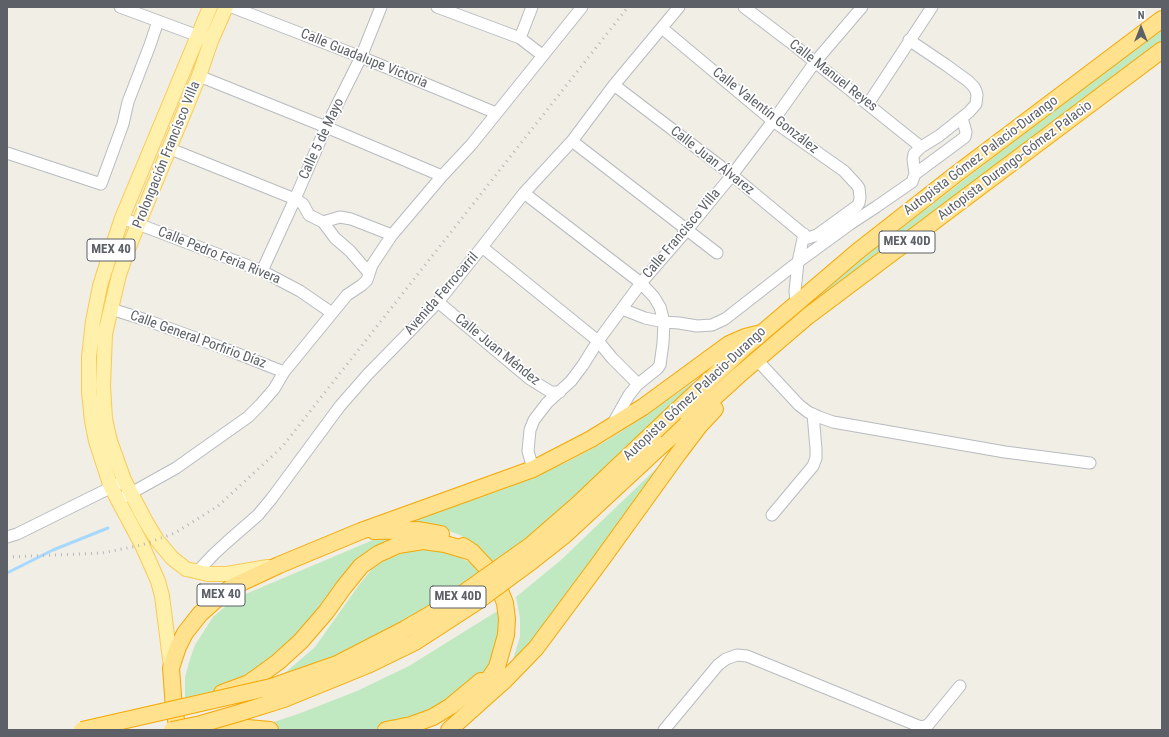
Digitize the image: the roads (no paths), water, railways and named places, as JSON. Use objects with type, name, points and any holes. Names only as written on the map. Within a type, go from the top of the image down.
[{"type":"highway","name":"Autopista Gómez Palacio-Durango","points":[[194,704],[271,687],[337,664],[405,629],[448,604],[537,540],[577,505],[761,333],[858,251],[955,175],[1162,19]]},
{"type":"highway","name":"Autopista Durango-Gómez Palacio","points":[[201,724],[284,698],[370,664],[415,642],[475,603],[565,535],[739,375],[808,316],[1162,50]]},
{"type":"highway","points":[[361,531],[532,469],[591,439],[643,407],[729,344],[745,337],[761,333]]},
{"type":"highway","points":[[449,730],[505,680],[536,648],[678,454],[731,391],[739,375]]},
{"type":"highway","name":"MEX 40","points":[[178,730],[174,709],[171,668],[178,647],[185,633],[209,605],[232,587],[279,565],[361,531],[419,530],[437,533],[454,540],[472,552],[487,568],[499,588],[505,603],[508,619],[506,635],[497,667],[480,694],[449,730]]},
{"type":"highway","name":"MEX 40","points":[[194,704],[249,682],[278,662],[302,641],[361,566],[378,554],[398,545],[423,541],[446,544],[472,552]]},
{"type":"highway","points":[[386,730],[411,725],[433,717],[464,696],[497,667]]},
{"type":"highway","name":"MEX 40D","points":[[82,730],[194,704]]},
{"type":"highway","points":[[201,724],[270,730]]},
{"type":"highway","name":"MEX 40D","points":[[172,730],[201,724]]},
{"type":"main road","name":"Prolongación Francisco Villa","points":[[171,668],[162,596],[139,525],[132,496],[124,480],[110,441],[105,419],[103,386],[104,347],[105,334],[119,275],[128,249],[168,148],[199,76],[210,7]]},
{"type":"main road","name":"Prolongación Francisco Villa","points":[[226,7],[205,39],[122,218],[100,286],[93,321],[89,357],[89,392],[92,421],[99,452],[111,488],[119,503],[139,525],[157,540],[172,558],[186,569],[208,574],[227,574],[279,565]]},
{"type":"street","name":"Calle Guadalupe Victoria","points":[[232,7],[361,57],[496,114]]},
{"type":"street","name":"Calle 5 de Mayo","points":[[262,271],[326,127],[361,57],[380,7]]},
{"type":"street","points":[[438,7],[520,38],[542,55]]},
{"type":"street","points":[[520,38],[532,7]]},
{"type":"street","points":[[119,503],[176,468],[248,417],[274,389],[284,372],[347,295],[367,280],[372,265],[392,235],[442,176],[471,145],[582,7]]},
{"type":"street","name":"Avenida Ferrocarril","points":[[197,572],[226,542],[258,515],[340,406],[368,374],[438,302],[524,193],[572,141],[614,85],[679,7]]},
{"type":"street","name":"Calle Manuel Reyes","points":[[744,7],[921,147]]},
{"type":"street","name":"Calle Francisco Villa","points":[[532,469],[528,451],[530,430],[534,420],[547,403],[571,381],[598,341],[641,283],[732,175],[815,62],[862,7]]},
{"type":"street","points":[[868,104],[932,7]]},
{"type":"street","points":[[123,8],[205,39]]},
{"type":"street","points":[[7,153],[101,184],[123,124],[128,102],[158,21]]},
{"type":"street","name":"Calle Valentín González","points":[[662,28],[773,121],[844,171],[859,188],[860,200],[864,215]]},
{"type":"street","points":[[622,309],[645,318],[664,322],[697,326],[712,325],[725,319],[798,262],[850,224],[910,184],[915,174],[913,159],[914,154],[921,147],[939,136],[962,118],[974,107],[977,99],[976,91],[968,81],[909,40]]},
{"type":"street","points":[[199,76],[442,176]]},
{"type":"street","name":"Calle Juan Álvarez","points":[[614,85],[732,175],[806,236]]},
{"type":"street","points":[[915,174],[965,137],[966,132],[962,118]]},
{"type":"street","points":[[572,141],[717,253]]},
{"type":"street","points":[[168,148],[304,204],[309,215],[323,222],[335,238],[350,251],[369,273]]},
{"type":"street","points":[[524,193],[641,283],[658,303],[664,322],[660,365],[638,384],[629,395],[611,427]]},
{"type":"street","points":[[796,303],[795,291],[798,262],[806,236],[817,235],[857,206],[860,200]]},
{"type":"street","points":[[323,222],[340,217],[352,219],[392,235]]},
{"type":"street","name":"Calle Pedro Feria Rivera","points":[[122,218],[262,271],[300,291],[332,313]]},
{"type":"street","points":[[482,247],[598,341],[612,358],[638,384]]},
{"type":"street","name":"Calle Juan Méndez","points":[[438,302],[530,378],[550,392],[560,392]]},
{"type":"street","name":"Calle General Porfirio Díaz","points":[[111,309],[223,348],[284,372]]},
{"type":"street","points":[[757,360],[799,405],[819,418],[833,422],[904,433],[1005,452],[1090,463]]},
{"type":"street","points":[[772,515],[813,466],[816,458],[816,449],[813,414]]},
{"type":"street","points":[[7,537],[17,534],[111,488],[124,480]]},
{"type":"street","points":[[664,730],[718,665],[726,659],[737,655],[747,656],[921,727],[928,725],[960,686]]},
{"type":"waterway","points":[[7,573],[53,550],[108,528]]},
{"type":"railway","points":[[7,557],[102,553],[142,545],[175,533],[218,506],[282,447],[628,7]]}]
